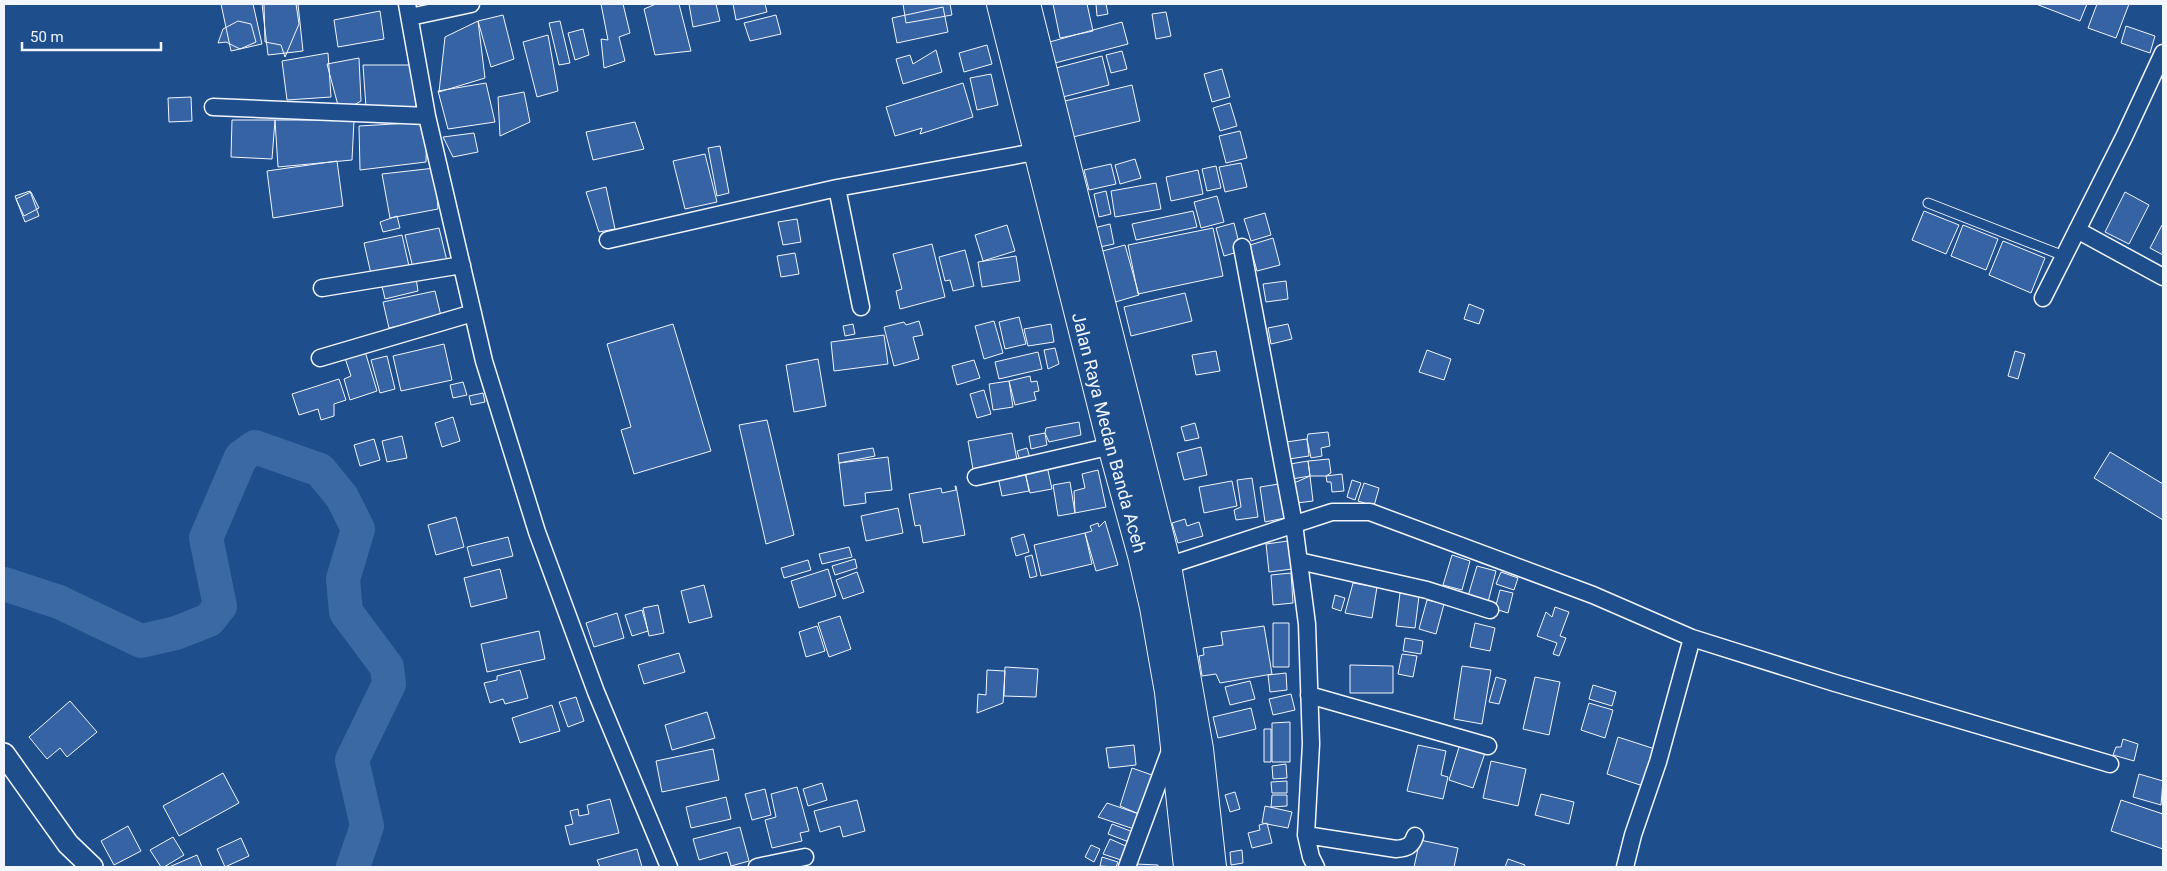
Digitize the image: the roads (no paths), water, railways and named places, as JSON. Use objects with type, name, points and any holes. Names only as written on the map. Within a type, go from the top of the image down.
[{"type":"highway","name":"Jalan Raya Medan Banda Aceh","points":[[1001,4],[1051,149],[1167,566],[1174,667],[1174,741],[1188,867]]},
{"type":"highway","name":"Jalan Raya Medan Banda Aceh","points":[[1026,4],[1051,149],[1112,446],[1199,749],[1212,867]]},
{"type":"street","points":[[472,4],[408,10],[427,116],[484,361],[537,532],[596,692],[669,867]]},
{"type":"street","points":[[2043,298],[2124,137],[2163,53]]},
{"type":"street","points":[[213,107],[427,116]]},
{"type":"street","points":[[608,240],[837,188],[1051,149]]},
{"type":"street","points":[[837,188],[861,307]]},
{"type":"street","points":[[2077,230],[2163,278]]},
{"type":"street","points":[[1242,247],[1294,524],[1307,624],[1311,744],[1306,835],[1309,851],[1316,867]]},
{"type":"street","points":[[322,288],[462,265]]},
{"type":"street","points":[[320,358],[473,313]]},
{"type":"street","points":[[976,477],[1112,446]]},
{"type":"street","points":[[1167,566],[1332,512],[1370,512],[1585,592],[1692,638],[2110,764]]},
{"type":"street","points":[[1299,561],[1426,590],[1490,610]]},
{"type":"street","points":[[1624,867],[1658,762],[1692,638]]},
{"type":"street","points":[[1309,695],[1488,746]]},
{"type":"street","points":[[1127,867],[1174,741]]},
{"type":"street","points":[[4,754],[68,844],[92,867]]},
{"type":"street","points":[[1306,835],[1396,849],[1409,846],[1413,843],[1415,836]]},
{"type":"street","points":[[757,867],[805,857]]},
{"type":"lane","points":[[1928,203],[2064,256]]},
{"type":"waterway","points":[[4,584],[59,602],[141,641],[176,633],[209,620],[220,606],[206,538],[241,457],[255,447],[320,470],[342,497],[358,529],[343,579],[346,612],[387,667],[389,684],[352,760],[367,826],[353,867]]}]
